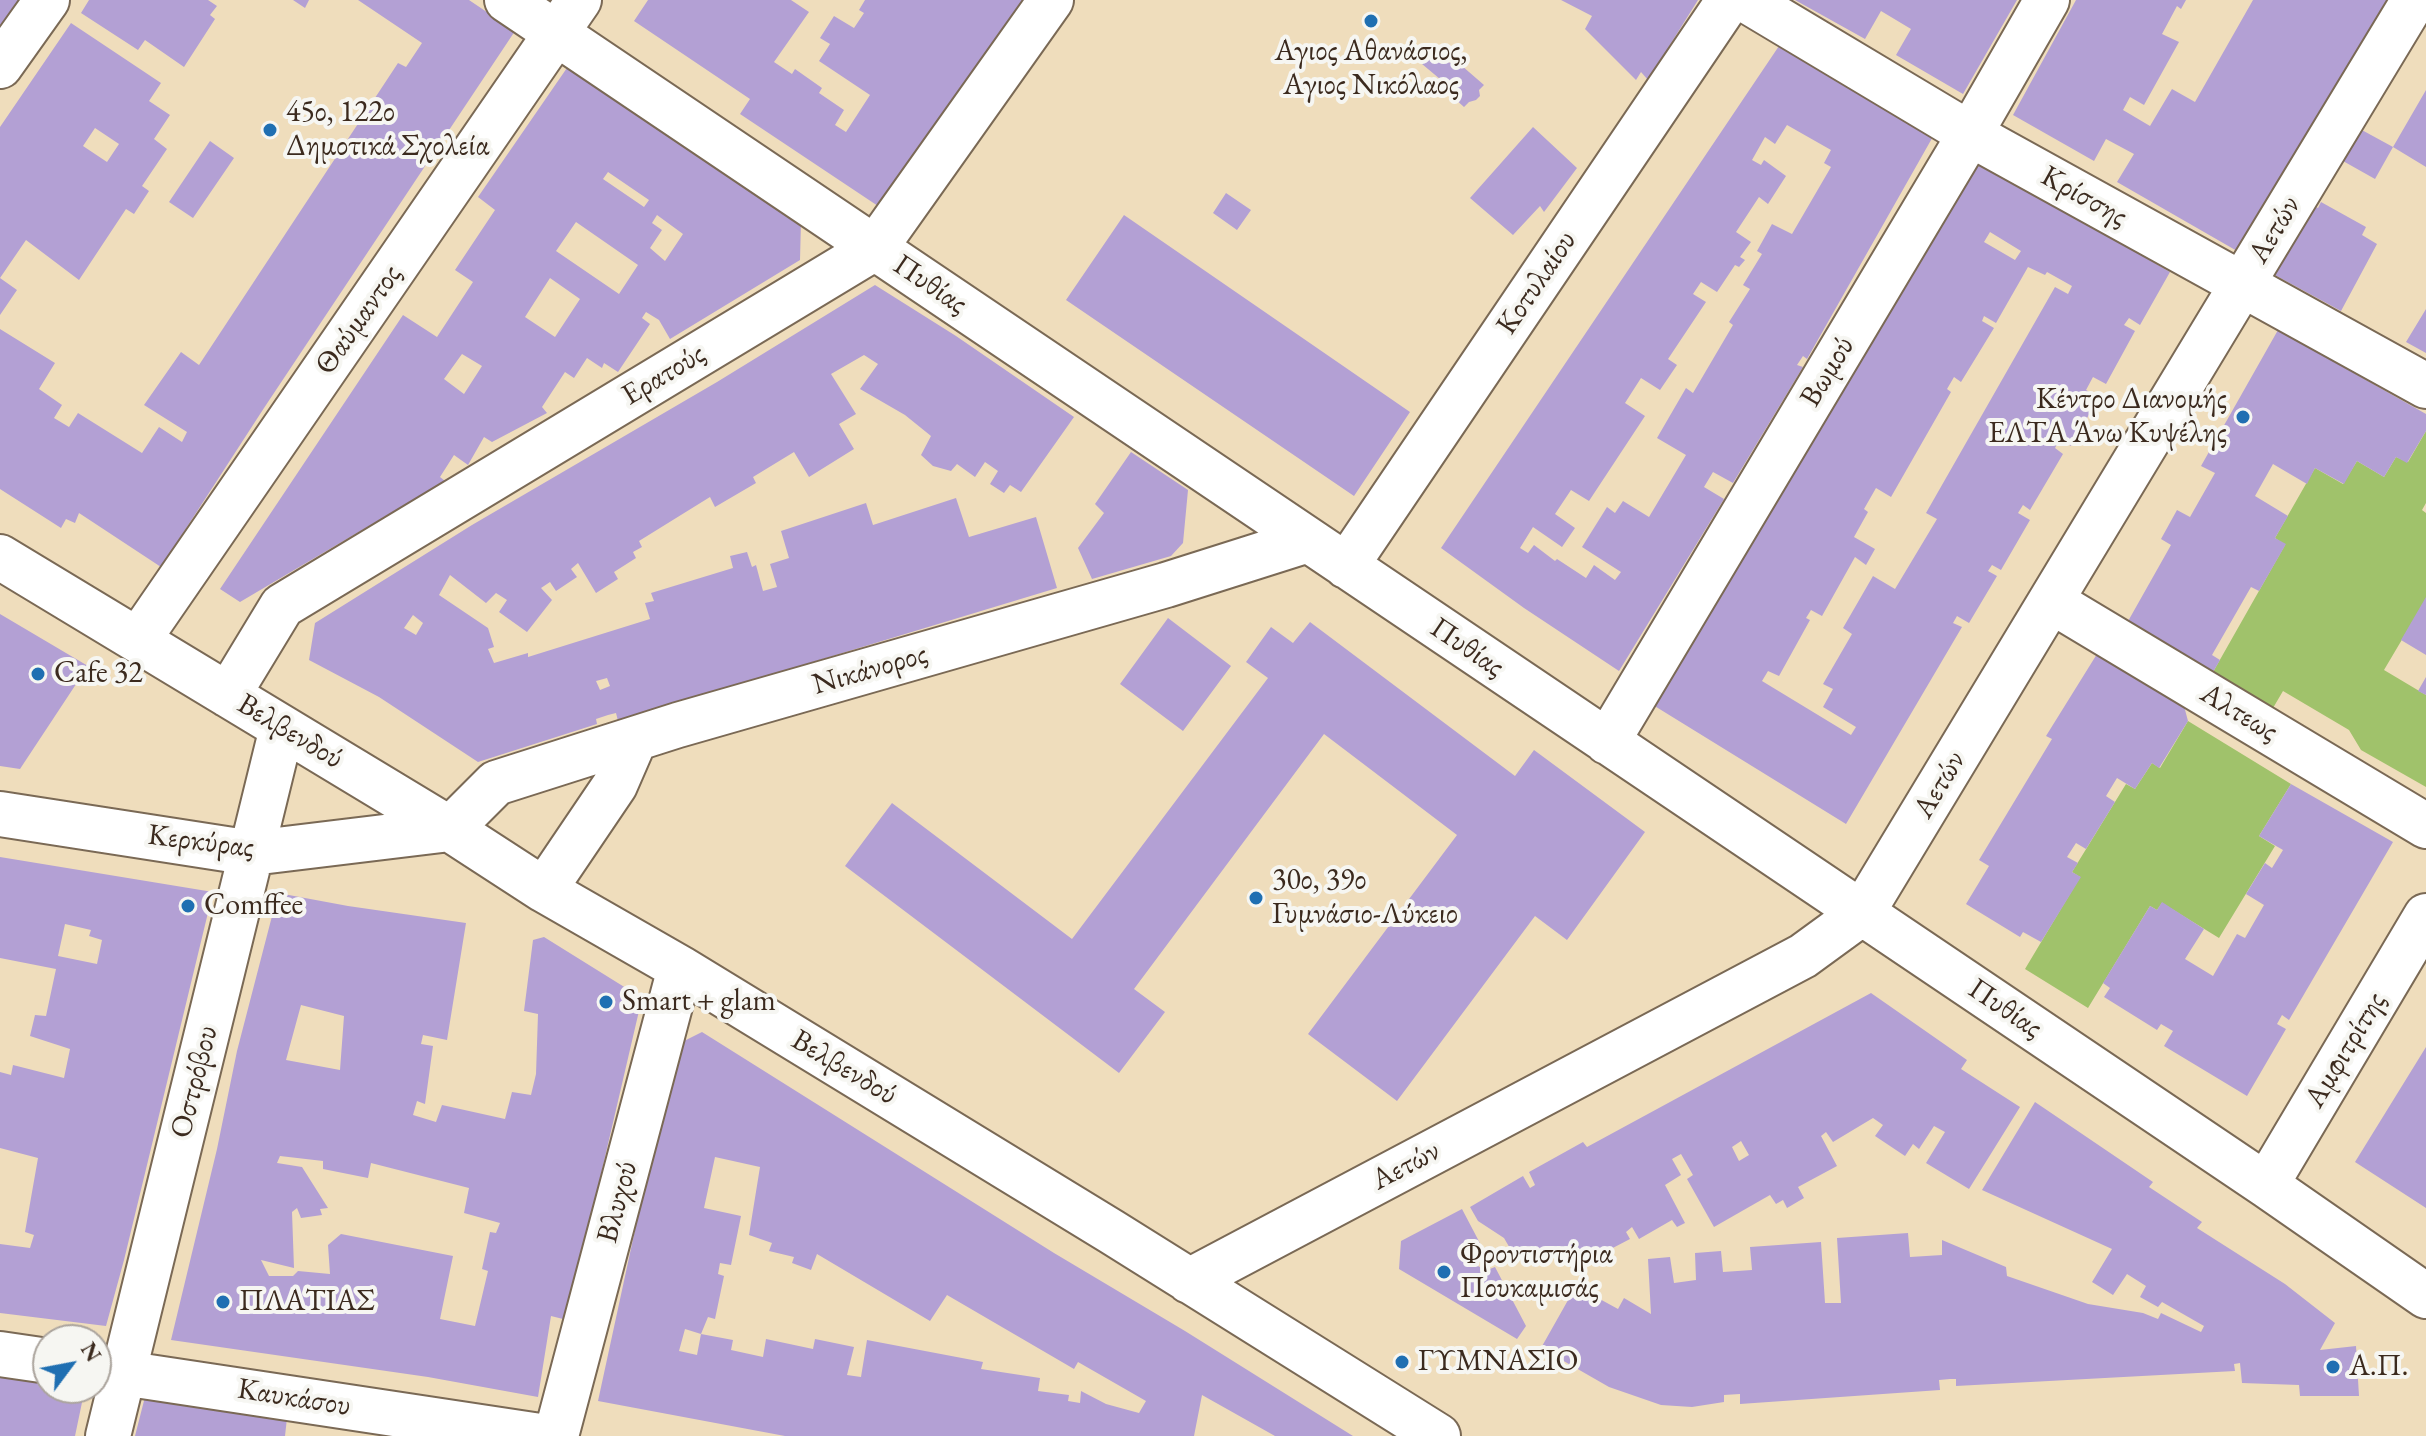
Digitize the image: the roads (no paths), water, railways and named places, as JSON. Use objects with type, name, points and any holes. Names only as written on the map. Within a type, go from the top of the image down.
[{"type":"street","points":[[0,66],[47,0]]},
{"type":"street","name":"Πυθίας","points":[[507,0],[568,17],[875,248],[2426,1296]]},
{"type":"street","name":"Ερατούς","points":[[228,695],[282,606],[875,248],[1051,0]]},
{"type":"street","name":"Κοτυλαίου","points":[[1346,566],[1729,0]]},
{"type":"street","name":"Κρίσσης","points":[[1746,0],[1970,134],[2426,386]]},
{"type":"street","name":"Βωμού","points":[[1607,742],[2047,0]]},
{"type":"street","name":"Αετών","points":[[1189,1281],[1803,956],[1862,913],[2414,0]]},
{"type":"street","name":"Θαύμαντος","points":[[138,640],[568,17]]},
{"type":"street","name":"Νικάνορος","points":[[450,829],[496,783],[1308,540]]},
{"type":"street","name":"Βελβενδού","points":[[0,557],[450,829],[544,890],[680,968],[1438,1436]]},
{"type":"street","name":"Αλτεως","points":[[2051,601],[2426,826]]},
{"type":"street","name":"Οστρόβου","points":[[112,1364],[252,853],[282,728]]},
{"type":"street","points":[[544,890],[615,785],[635,739]]},
{"type":"street","name":"Κερκύρας","points":[[0,814],[252,853],[450,829]]},
{"type":"street","name":"Αμφιτρίτης","points":[[2266,1185],[2426,916]]},
{"type":"street","name":"Βλυχού","points":[[556,1436],[680,968]]},
{"type":"street","points":[[0,1354],[32,1359]]},
{"type":"street","name":"Καυκάσου","points":[[112,1371],[313,1419],[540,1436]]},
{"type":"street","name":"Οστρόβου","points":[[108,1436],[109,1404]]},
{"type":"place","name":"Αγιος Αθανάσιος, Αγιος Νικόλαος","points":[[1371,21]]},
{"type":"place","name":"45ο, 122ο Δημοτικά Σχολεία","points":[[270,130]]},
{"type":"place","name":"Κέντρο Διανομής ΕΛΤΑ Άνω Κυψέλης","points":[[2243,417]]},
{"type":"place","name":"Cafe 32","points":[[38,674]]},
{"type":"place","name":"30ο, 39ο Γυμνάσιο-Λύκειο","points":[[1256,898]]},
{"type":"place","name":"Comffee","points":[[188,906]]},
{"type":"place","name":"Smart + glam","points":[[606,1002]]},
{"type":"place","name":"Φροντιστήρια Πουκαμισάς","points":[[1444,1272]]},
{"type":"place","name":"ΠΛΑΤΙΑΣ","points":[[223,1302]]},
{"type":"place","name":"ΓΥΜΝΑΣΙΟ","points":[[1402,1362]]},
{"type":"place","name":"Α.Π.","points":[[2333,1367]]}]
